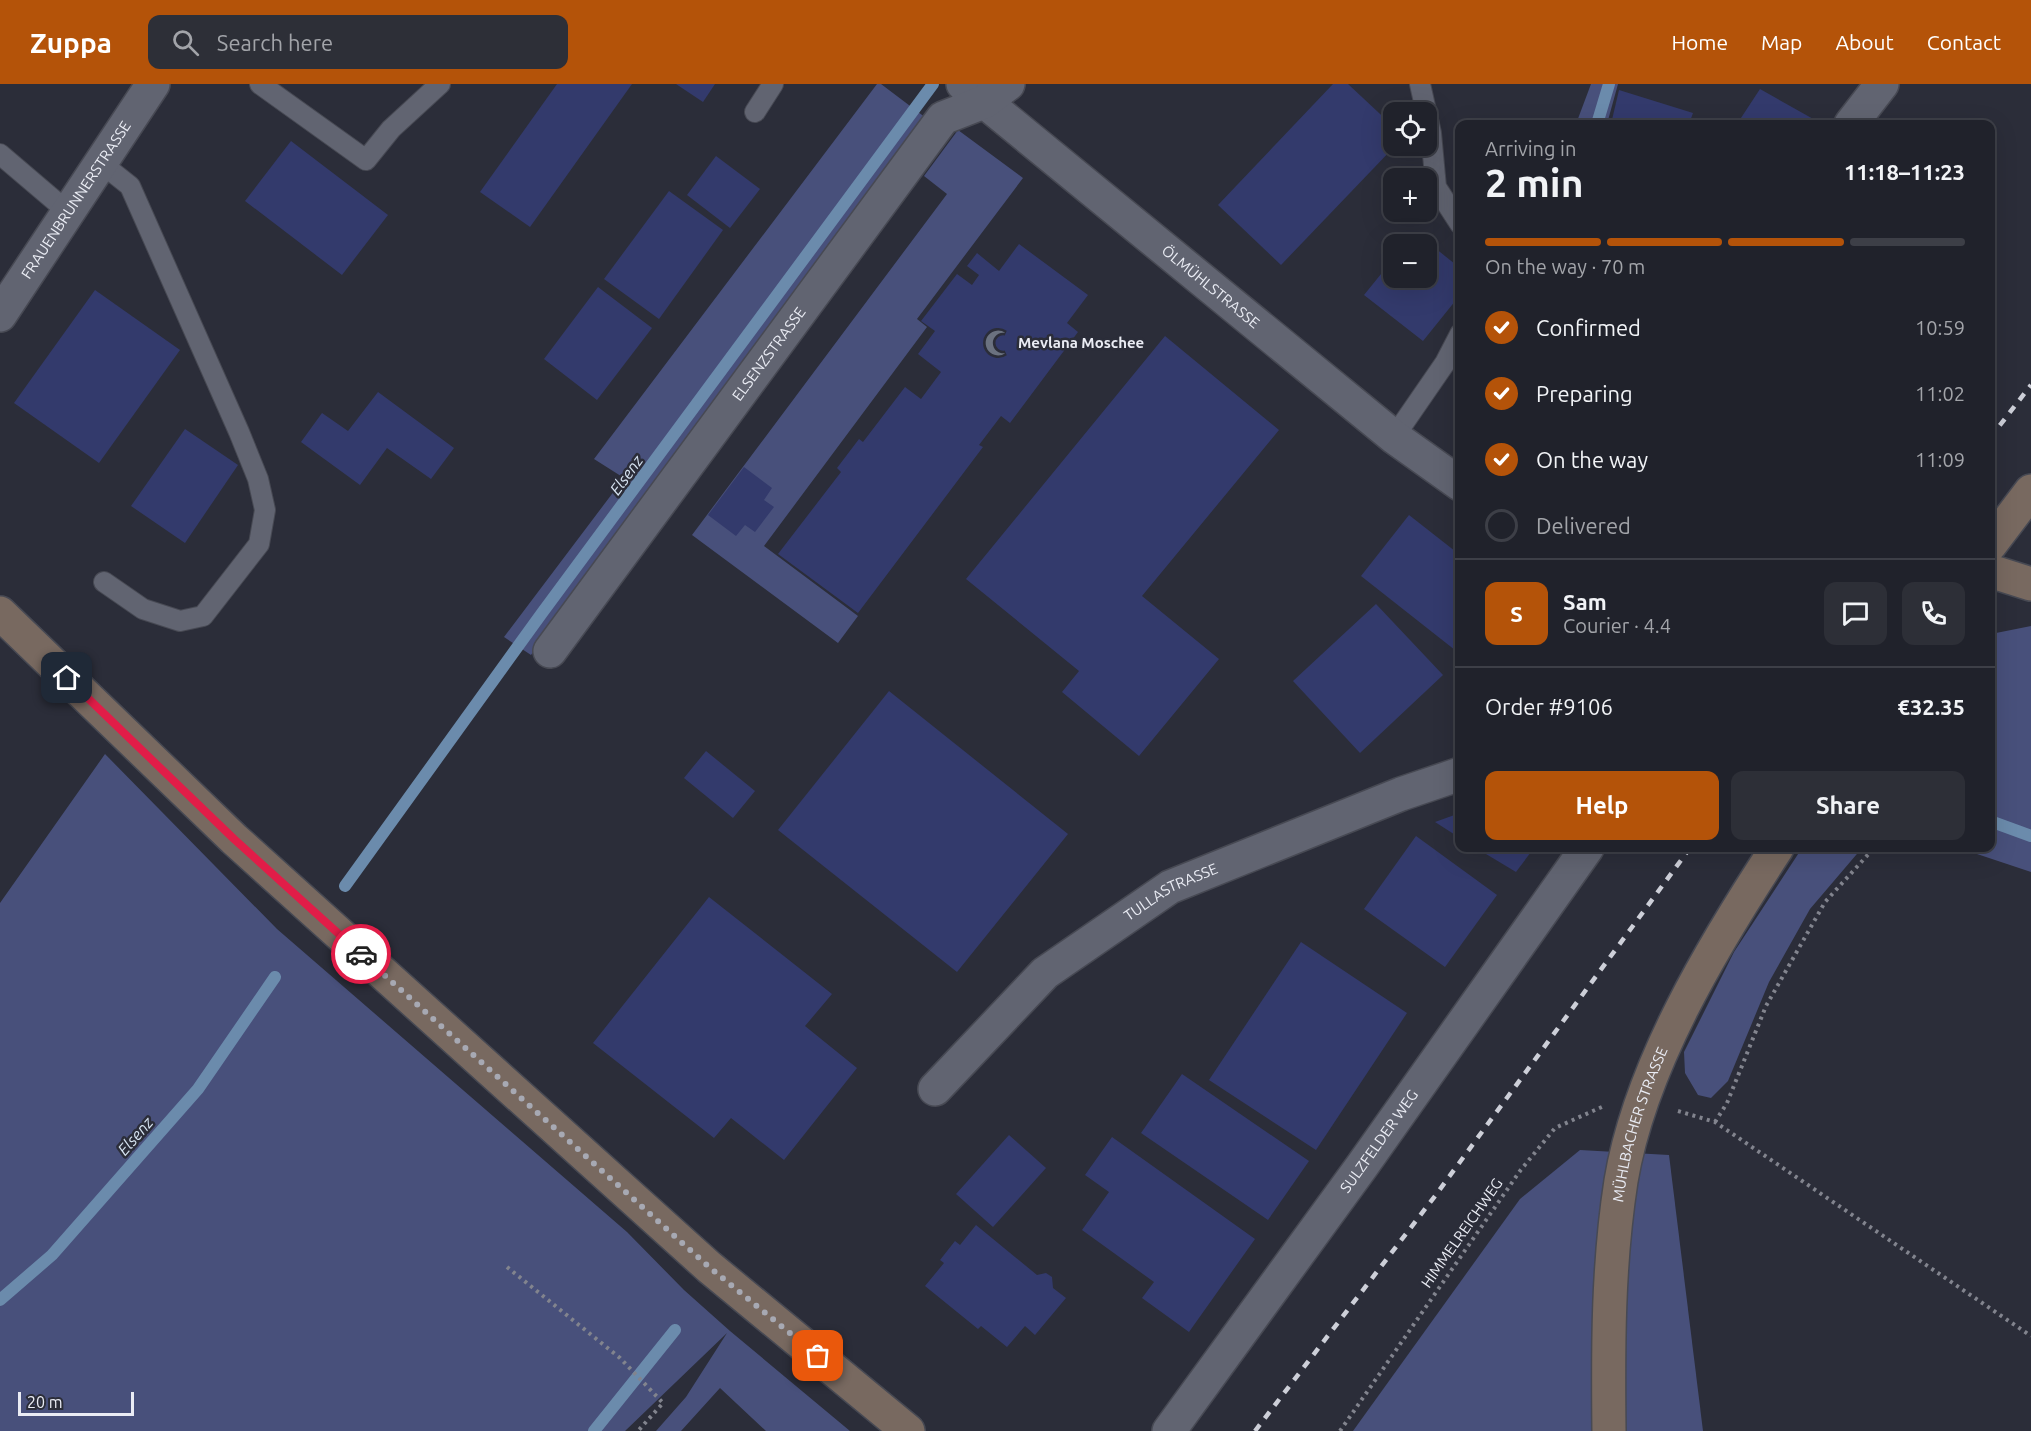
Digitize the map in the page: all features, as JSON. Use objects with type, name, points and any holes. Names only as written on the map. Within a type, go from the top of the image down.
[{"type":"main road","points":[[1995,538],[2031,491]]},
{"type":"main road","points":[[1995,573],[2031,584]]},
{"type":"main road","points":[[0,613],[234,839],[691,1251],[908,1431]]},
{"type":"main road","name":"MÜHLBACHER STRASSE","points":[[1609,1431],[1608,1287],[1622,1179],[1643,1100],[1681,1010],[1746,895],[1774,852]]},
{"type":"street","name":"FRAUENBRUNNERSTRASSE","points":[[0,315],[153,84]]},
{"type":"street","points":[[1854,120],[1882,84]]},
{"type":"street","name":"ÖLMÜHLSTRASSE","points":[[985,90],[1394,436],[1455,480]]},
{"type":"street","name":"ELSENZSTRASSE","points":[[550,651],[943,118],[985,90]]},
{"type":"street","name":"TULLASTRASSE","points":[[935,1089],[1045,973],[1170,887],[1401,794],[1455,776]]},
{"type":"street","name":"SULZFELDER WEG","points":[[1169,1431],[1362,1166],[1584,852]]},
{"type":"lane","points":[[260,84],[366,160],[391,129],[440,84]]},
{"type":"lane","points":[[755,112],[773,84]]},
{"type":"lane","points":[[1420,84],[1431,133],[1436,187],[1455,218]]},
{"type":"lane","points":[[0,154],[68,213]]},
{"type":"lane","points":[[100,163],[130,186],[240,432],[258,479],[264,510],[259,544],[203,616],[180,621],[143,609],[104,582]]},
{"type":"lane","points":[[1394,436],[1445,363],[1455,344]]},
{"type":"path","points":[[1715,1122],[1727,1102],[1766,1006],[1825,902],[1870,852]]},
{"type":"path","points":[[1643,1100],[1715,1122],[2031,1336]]},
{"type":"path","name":"HIMMELREICHWEG","points":[[1340,1431],[1520,1171],[1555,1128],[1598,1107],[1643,1100]]},
{"type":"path","points":[[507,1267],[620,1358],[663,1403],[638,1431]]},
{"type":"shaded area","points":[[877,84],[881,84],[926,118],[713,402],[531,655],[504,637],[624,478],[594,459]]},
{"type":"shaded area","points":[[1591,84],[1618,84],[1608,120],[1578,120]]},
{"type":"shaded area","points":[[958,130],[1023,178],[917,319],[927,327],[764,546],[858,616],[838,643],[692,535],[947,194],[924,176]]},
{"type":"shaded area","points":[[2031,626],[2031,872],[1971,852],[1995,852],[1995,633]]},
{"type":"shaded area","points":[[105,754],[277,929],[627,1232],[684,1290],[730,1331],[850,1431],[766,1431],[720,1388],[681,1431],[656,1431],[686,1397],[727,1333],[625,1431],[0,1431],[0,903]]},
{"type":"shaded area","points":[[1799,852],[1859,852],[1810,909],[1769,982],[1728,1081],[1711,1098],[1698,1095],[1685,1073],[1684,1052],[1734,952]]},
{"type":"shaded area","points":[[1580,1150],[1669,1155],[1703,1431],[1353,1431],[1520,1199]]},
{"type":"building","points":[[557,84],[632,84],[530,227],[480,192]]},
{"type":"building","points":[[676,84],[715,84],[703,102]]},
{"type":"building","points":[[1333,84],[1348,84],[1383,117],[1383,156],[1385,156],[1281,265],[1218,205]]},
{"type":"building","points":[[1760,89],[1815,120],[1740,120]]},
{"type":"building","points":[[1619,90],[1693,113],[1690,120],[1612,120]]},
{"type":"building","points":[[291,141],[388,215],[342,275],[245,201]]},
{"type":"building","points":[[716,156],[760,189],[730,228],[687,195]]},
{"type":"building","points":[[669,191],[723,230],[659,319],[604,279]]},
{"type":"building","points":[[1019,244],[1088,295],[1067,323],[1078,332],[1010,423],[1001,416],[979,445],[983,447],[858,613],[778,554],[841,472],[837,468],[859,439],[863,442],[905,387],[921,399],[941,372],[918,354],[935,331],[921,321],[957,274],[972,285],[979,275],[967,266],[977,253],[999,271]]},
{"type":"building","points":[[1437,250],[1455,264],[1455,301],[1423,341],[1364,295],[1383,272],[1383,288],[1437,288]]},
{"type":"building","points":[[598,287],[652,328],[597,400],[544,359]]},
{"type":"building","points":[[95,290],[180,350],[99,463],[14,403]]},
{"type":"building","points":[[1165,336],[1279,430],[1142,596],[1219,659],[1139,756],[1062,692],[1079,671],[966,579]]},
{"type":"building","points":[[378,392],[454,448],[431,479],[387,448],[360,485],[301,442],[322,413],[348,431]]},
{"type":"building","points":[[185,429],[238,465],[185,543],[131,506]]},
{"type":"building","points":[[744,467],[772,488],[764,500],[774,507],[755,532],[745,525],[736,536],[708,515]]},
{"type":"building","points":[[1409,515],[1455,551],[1455,650],[1361,576]]},
{"type":"building","points":[[1376,604],[1443,675],[1360,753],[1293,681]]},
{"type":"building","points":[[889,691],[1068,834],[957,972],[778,830]]},
{"type":"building","points":[[706,751],[755,791],[733,818],[684,778]]},
{"type":"building","points":[[1455,815],[1455,835],[1435,822]]},
{"type":"building","points":[[1416,836],[1497,895],[1445,967],[1364,909]]},
{"type":"building","points":[[1483,852],[1531,852],[1516,872]]},
{"type":"building","points":[[709,897],[832,994],[805,1026],[857,1068],[784,1160],[731,1118],[714,1138],[593,1043]]},
{"type":"building","points":[[1301,942],[1407,1013],[1316,1150],[1209,1080]]},
{"type":"building","points":[[1182,1074],[1309,1161],[1268,1220],[1141,1133]]},
{"type":"building","points":[[1009,1135],[1046,1168],[993,1227],[956,1194]]},
{"type":"building","points":[[1112,1137],[1255,1239],[1189,1332],[1142,1298],[1154,1282],[1082,1230],[1109,1192],[1085,1175]]},
{"type":"building","points":[[976,1225],[1037,1275],[1046,1273],[1052,1277],[1053,1288],[1066,1298],[1035,1335],[1025,1326],[1007,1347],[981,1326],[978,1329],[925,1286],[944,1263],[940,1260],[955,1241],[960,1245]]},
{"type":"waterway","name":"Elsenz","points":[[345,886],[542,613],[933,84]]},
{"type":"waterway","points":[[1598,120],[1609,84]]},
{"type":"waterway","points":[[1995,823],[2031,836]]},
{"type":"waterway","name":"Elsenz","points":[[0,1300],[52,1255],[198,1089],[275,977]]},
{"type":"waterway","points":[[594,1431],[675,1330]]},
{"type":"railway","points":[[1995,432],[2031,385]]},
{"type":"railway","points":[[1255,1431],[1435,1196],[1687,852]]},
{"type":"way so far","points":[[361,954],[709,1267],[818,1356]]},
{"type":"place","name":"Mevlana Moschee","points":[[998,343]]},
{"type":"route","points":[[67,678],[234,839],[361,954]]}]
